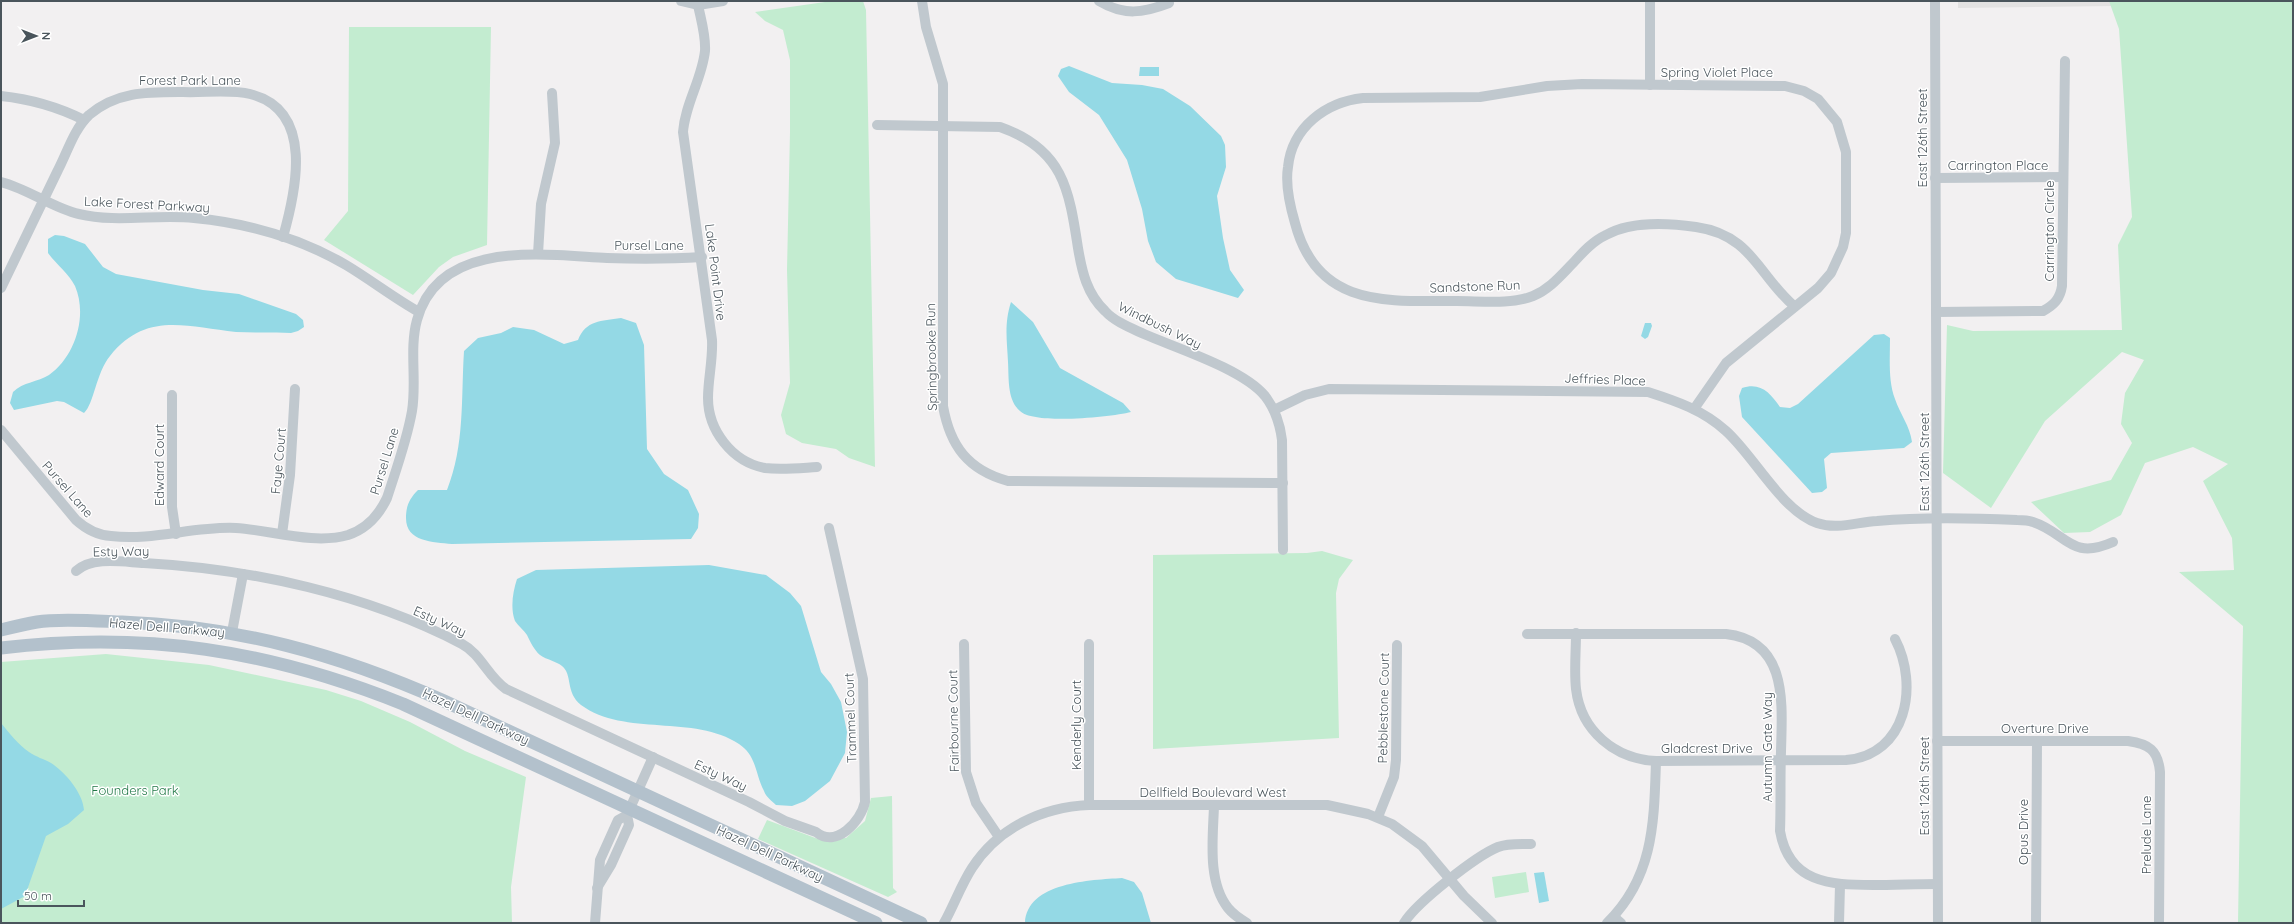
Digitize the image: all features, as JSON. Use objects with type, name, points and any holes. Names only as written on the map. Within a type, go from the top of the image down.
[{"type":"main road","points":[[1,621],[17,619],[38,622]]},
{"type":"main road","name":"Hazel Dell Parkway","points":[[1,630],[38,622],[140,623],[232,632],[301,648],[384,676],[921,923]]},
{"type":"main road","name":"Hazel Dell Parkway","points":[[1,648],[87,641],[149,642],[227,652],[302,668],[404,704],[628,812],[876,923]]},
{"type":"street","points":[[681,1],[698,5],[723,1]]},
{"type":"street","name":"Springbrooke Run","points":[[922,1],[926,27],[942,76],[943,406],[951,437],[960,451],[971,463],[984,473],[1008,481],[1283,483]]},
{"type":"street","points":[[1099,1],[1122,10],[1140,12],[1169,3]]},
{"type":"street","points":[[1650,1],[1650,85]]},
{"type":"street","name":"East 126th Street","points":[[1935,1],[1938,923]]},
{"type":"street","name":"Lake Point Drive","points":[[698,5],[705,38],[705,53],[685,114],[683,132],[702,257],[712,340],[709,410],[719,437],[741,458],[758,466],[773,468],[817,467]]},
{"type":"street","name":"Carrington Circle","points":[[1936,312],[2037,311],[2050,307],[2056,301],[2062,286],[2062,177],[2065,123],[2065,61]]},
{"type":"street","name":"Spring Violet Place","points":[[1288,186],[1288,167],[1291,152],[1300,133],[1312,119],[1327,108],[1350,99],[1456,98],[1497,95],[1547,86],[1785,86],[1804,91],[1818,99],[1837,122],[1846,152],[1846,233],[1843,247],[1831,273],[1818,288],[1794,306],[1726,364],[1694,409]]},
{"type":"street","name":"Forest Park Lane","points":[[44,199],[84,120],[110,102],[136,93],[240,93],[254,95],[269,102],[279,110],[288,122],[296,144],[293,192],[283,237]]},
{"type":"street","points":[[538,254],[541,204],[555,143],[552,93]]},
{"type":"street","points":[[1,96],[31,101],[59,109],[84,120]]},
{"type":"street","name":"Windbush Way","points":[[877,125],[1000,127],[1018,133],[1046,152],[1054,162],[1063,182],[1074,223],[1083,274],[1097,304],[1109,315],[1128,326],[1244,379],[1264,395],[1274,410],[1279,422],[1282,440],[1283,550]]},
{"type":"street","name":"Carrington Place","points":[[1935,178],[2062,177]]},
{"type":"street","name":"Lake Forest Parkway","points":[[1,182],[77,214],[90,216],[194,218],[235,224],[283,237],[337,260],[419,312]]},
{"type":"street","name":"Sandstone Run","points":[[1288,186],[1298,235],[1304,249],[1316,266],[1343,288],[1372,299],[1385,301],[1520,300],[1544,290],[1594,243],[1606,234],[1633,227],[1680,226],[1713,231],[1734,240],[1749,252],[1794,306]]},
{"type":"street","points":[[1,288],[44,199]]},
{"type":"street","name":"Pursel Lane","points":[[1,430],[70,514],[89,530],[113,537],[154,537],[234,528],[322,537],[348,535],[366,526],[380,511],[387,498],[412,410],[415,330],[419,312],[436,286],[459,270],[498,256],[538,254],[619,259],[702,257]]},
{"type":"street","name":"Faye Court","points":[[282,534],[290,475],[295,389]]},
{"type":"street","name":"Jeffries Place","points":[[1274,410],[1305,395],[1329,389],[1628,390],[1648,392],[1679,402],[1694,409],[1726,431],[1794,509],[1817,523],[1832,526],[1877,521],[2005,519],[2033,522],[2076,547],[2091,549],[2113,542]]},
{"type":"street","name":"Edward Court","points":[[172,395],[172,507],[176,534]]},
{"type":"street","name":"Trammel Court","points":[[830,528],[856,640],[864,689],[865,802],[861,817],[846,831]]},
{"type":"street","name":"Esty Way","points":[[76,571],[91,564],[112,562],[156,564],[242,574],[302,586],[389,613],[436,632],[471,650],[498,682],[506,689],[749,802],[770,814],[816,832],[820,836],[833,836],[846,831]]},
{"type":"street","points":[[232,632],[242,574]]},
{"type":"street","name":"Gladcrest Drive","points":[[1576,633],[1576,690],[1586,721],[1598,737],[1615,750],[1637,758],[1656,761],[1854,760],[1877,751],[1890,740],[1900,724],[1905,700],[1904,663],[1895,639]]},
{"type":"street","name":"Autumn Gate Way","points":[[1527,634],[1726,634],[1741,637],[1753,643],[1770,659],[1778,678],[1781,699],[1780,831],[1784,846],[1794,863],[1810,877],[1828,884],[1937,884]]},
{"type":"street","name":"Fairbourne Court","points":[[964,644],[966,772],[976,803],[999,837]]},
{"type":"street","name":"Kenderly Court","points":[[1089,644],[1089,805]]},
{"type":"street","name":"Pebblestone Court","points":[[1378,818],[1394,777],[1396,760],[1397,644]]},
{"type":"street","name":"Overture Drive","points":[[1937,740],[2128,741],[2144,744],[2151,749]]},
{"type":"street","name":"Opus Drive","points":[[2036,923],[2037,741]]},
{"type":"street","name":"Prelude Lane","points":[[2151,749],[2159,763],[2160,772],[2159,923]]},
{"type":"street","points":[[594,923],[597,888],[611,865],[629,825],[628,812],[653,757]]},
{"type":"street","points":[[1614,921],[1633,889],[1645,863],[1653,827],[1656,761]]},
{"type":"street","name":"Dellfield Boulevard West","points":[[944,923],[972,868],[999,837],[1024,821],[1046,812],[1068,807],[1089,805],[1327,805],[1352,809],[1378,818],[1403,831],[1422,846],[1464,896],[1492,923]]},
{"type":"street","points":[[1214,806],[1214,869],[1216,886],[1227,907],[1247,923]]},
{"type":"street","points":[[1404,923],[1419,905],[1496,848],[1506,845],[1531,844]]},
{"type":"street","points":[[1839,923],[1840,885]]},
{"type":"shaded area","points":[[1958,1],[2293,1],[2293,4],[1958,8]]},
{"type":"green space","points":[[832,1],[863,1],[866,10],[875,467],[849,458],[836,449],[802,443],[786,434],[781,415],[790,383],[787,270],[790,60],[783,30],[765,21],[755,12]]},
{"type":"green space","points":[[2109,1],[2293,1],[2293,923],[2238,923],[2243,626],[2179,572],[2234,570],[2232,538],[2203,481],[2228,464],[2193,447],[2145,463],[2121,515],[2090,532],[2064,533],[2031,502],[2111,480],[2132,443],[2121,424],[2125,393],[2144,360],[2122,352],[2045,421],[1991,508],[1943,473],[1947,325],[1973,331],[2122,330],[2118,245],[2132,217],[2119,29]]},
{"type":"green space","points":[[349,27],[491,27],[487,245],[453,257],[439,267],[413,295],[324,240],[348,211]]},
{"type":"green space","points":[[1322,551],[1353,560],[1339,579],[1336,593],[1339,738],[1153,749],[1153,555],[1307,553]]},
{"type":"green space","name":"Founders Park","points":[[106,654],[209,665],[326,690],[361,701],[410,722],[465,751],[526,777],[511,887],[512,923],[1,923],[1,662]]},
{"type":"green space","points":[[892,796],[893,888],[897,892],[888,897],[758,839],[767,820],[818,839],[846,838],[865,821],[871,798]]},
{"type":"green space","points":[[1526,872],[1529,892],[1495,898],[1492,877]]},
{"type":"water","points":[[1069,66],[1112,83],[1142,85],[1163,89],[1190,106],[1221,136],[1225,145],[1226,167],[1217,196],[1223,238],[1230,270],[1244,290],[1238,298],[1176,279],[1156,262],[1148,241],[1142,209],[1127,160],[1099,115],[1069,92],[1058,76],[1061,69]]},
{"type":"water","points":[[1140,67],[1159,67],[1159,76],[1139,76]]},
{"type":"water","points":[[55,235],[64,236],[85,244],[103,267],[116,274],[203,290],[239,294],[296,314],[303,320],[304,327],[291,333],[236,332],[168,325],[153,327],[138,333],[124,342],[110,356],[101,371],[90,403],[84,413],[64,402],[57,401],[14,410],[10,403],[13,392],[21,386],[49,375],[58,367],[66,358],[77,335],[80,310],[79,298],[75,286],[48,253],[48,239]]},
{"type":"water","points":[[1011,302],[1033,322],[1060,368],[1123,403],[1131,412],[1091,418],[1056,419],[1040,418],[1020,411],[1013,401],[1009,382],[1006,332],[1007,318]]},
{"type":"water","points":[[621,318],[636,323],[644,345],[647,449],[664,474],[688,490],[699,514],[698,528],[691,539],[452,544],[422,539],[411,532],[407,526],[406,513],[409,502],[413,496],[418,490],[447,490],[453,473],[457,456],[461,421],[464,351],[478,338],[501,333],[513,327],[534,330],[564,344],[578,340],[581,333],[590,325],[601,321]]},
{"type":"water","points":[[1645,323],[1651,323],[1652,326],[1648,337],[1645,339],[1641,336]]},
{"type":"water","points":[[1884,334],[1890,338],[1891,385],[1912,442],[1904,448],[1831,453],[1824,459],[1827,488],[1822,492],[1812,493],[1742,417],[1739,396],[1742,388],[1755,386],[1760,388],[1769,393],[1780,407],[1790,408],[1798,404],[1874,335]]},
{"type":"water","points":[[709,565],[766,575],[790,593],[801,606],[821,672],[831,684],[841,702],[847,732],[845,753],[830,781],[805,801],[792,806],[776,805],[769,799],[761,785],[755,766],[749,754],[739,744],[721,735],[702,730],[618,720],[599,715],[581,705],[573,695],[567,674],[562,666],[538,653],[526,633],[518,625],[513,616],[514,589],[517,579],[536,570]]},
{"type":"water","points":[[1,723],[14,739],[25,749],[51,763],[67,777],[77,790],[83,803],[84,810],[68,824],[46,836],[25,896],[1,909]]},
{"type":"water","points":[[1544,872],[1549,901],[1539,903],[1534,873]]},
{"type":"water","points":[[1122,878],[1134,882],[1142,893],[1151,923],[1025,923],[1028,909],[1037,899],[1048,891],[1078,882]]}]
